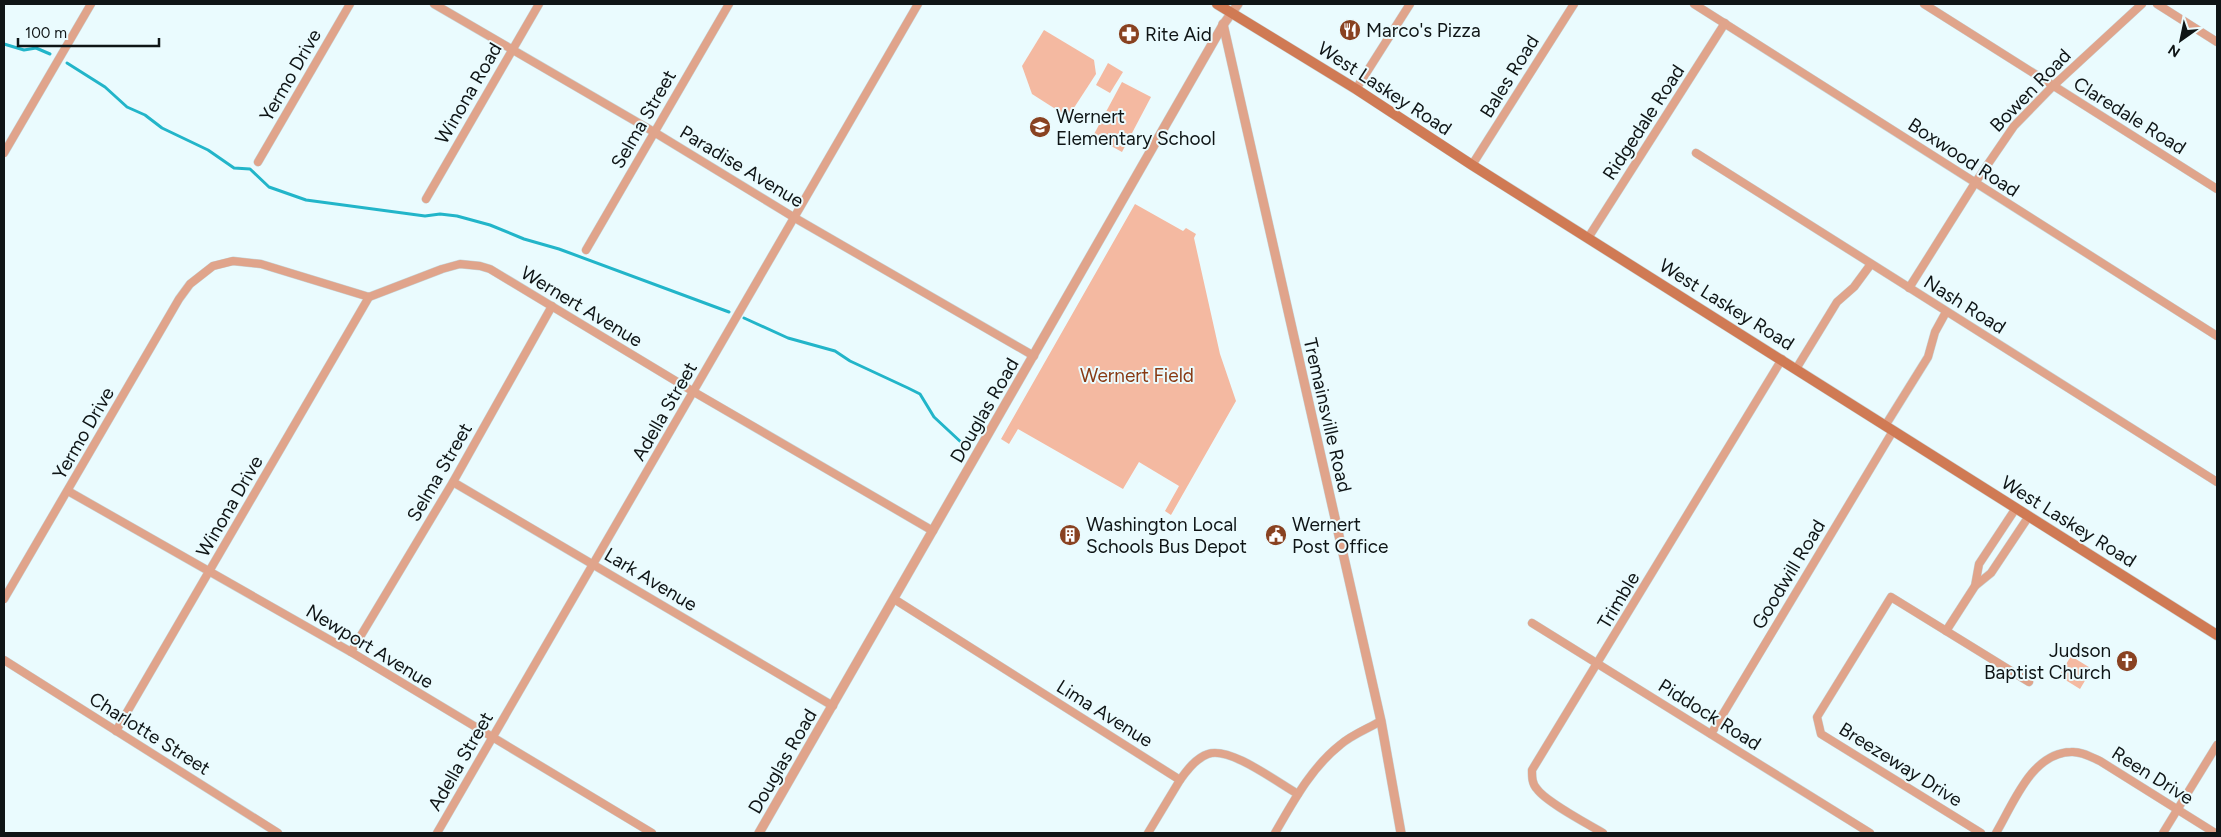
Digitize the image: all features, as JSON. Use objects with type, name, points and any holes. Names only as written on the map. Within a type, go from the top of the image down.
[{"type":"main road","name":"West Laskey Road","points":[[1227,6],[1472,165],[2217,635]]},
{"type":"street","points":[[4,153],[90,4]]},
{"type":"street","name":"Yermo Drive","points":[[258,162],[350,4]]},
{"type":"street","name":"Paradise Avenue","points":[[434,4],[654,132],[795,218],[1034,356]]},
{"type":"street","name":"Winona Road","points":[[426,199],[539,4]]},
{"type":"street","name":"Selma Street","points":[[586,250],[729,4]]},
{"type":"street","name":"Adella Street","points":[[437,833],[918,4]]},
{"type":"street","points":[[1356,89],[1410,4]]},
{"type":"street","name":"Bales Road","points":[[1472,165],[1574,4]]},
{"type":"street","name":"Boxwood Road","points":[[1694,4],[2217,336]]},
{"type":"street","name":"Claredale Road","points":[[1924,4],[2217,189]]},
{"type":"street","name":"Bowen Road","points":[[1909,288],[1975,183],[2014,126],[2053,86],[2142,4]]},
{"type":"street","points":[[2157,4],[2217,42]]},
{"type":"street","name":"Douglas Road","points":[[759,833],[1223,26],[1227,6]]},
{"type":"street","name":"Ridgedale Road","points":[[1588,238],[1725,23]]},
{"type":"street","name":"Tremainsville Road","points":[[1223,26],[1380,722],[1401,832]]},
{"type":"street","name":"Nash Road","points":[[1696,153],[2217,482]]},
{"type":"street","name":"Yermo Drive","points":[[4,599],[178,299],[190,284],[213,266],[233,261],[261,264],[369,297]]},
{"type":"street","name":"Wernert Avenue","points":[[369,297],[460,264],[471,264],[490,269],[694,392],[933,531]]},
{"type":"street","points":[[1796,369],[1837,302],[1854,287],[1871,264]]},
{"type":"street","name":"Winona Drive","points":[[116,731],[369,297]]},
{"type":"street","name":"Selma Street","points":[[351,652],[453,482],[552,306]]},
{"type":"street","name":"Goodwill Road","points":[[1711,734],[1889,428],[1928,357],[1935,332],[1946,312]]},
{"type":"street","name":"Trimble","points":[[1603,833],[1545,797],[1536,788],[1532,778],[1532,770],[1782,359]]},
{"type":"street","name":"Lark Avenue","points":[[453,482],[833,706]]},
{"type":"street","name":"Newport Avenue","points":[[68,491],[351,652],[652,833]]},
{"type":"street","points":[[1975,586],[1979,564],[2016,508]]},
{"type":"street","points":[[1946,631],[1975,586],[1991,573],[2029,516]]},
{"type":"street","name":"Breezeway Drive","points":[[1981,833],[1821,734],[1817,717],[1891,597],[2029,682]]},
{"type":"street","name":"Lima Avenue","points":[[894,599],[1180,780]]},
{"type":"street","name":"Piddock Road","points":[[1532,623],[1870,833]]},
{"type":"street","name":"Charlotte Street","points":[[4,660],[278,833]]},
{"type":"street","points":[[1275,833],[1306,782],[1340,744],[1380,722]]},
{"type":"street","points":[[2164,833],[2217,745]]},
{"type":"street","points":[[1148,833],[1191,765],[1207,754],[1220,752],[1236,757],[1298,794]]},
{"type":"street","name":"Reen Drive","points":[[1996,833],[2035,769],[2050,757],[2071,752],[2085,754],[2100,761],[2215,833]]},
{"type":"green space","points":[[1044,30],[1094,60],[1096,74],[1068,117],[1032,94],[1022,66]]},
{"type":"green space","points":[[1108,63],[1123,72],[1110,93],[1096,85]]},
{"type":"green space","points":[[1122,82],[1151,97],[1122,152],[1093,136]]},
{"type":"green space","name":"Wernert Field","points":[[1135,204],[1183,231],[1186,228],[1196,234],[1194,238],[1220,354],[1236,401],[1171,515],[1165,511],[1179,486],[1139,462],[1123,489],[1018,429],[1009,444],[1001,439]]},
{"type":"green space","points":[[2071,656],[2092,669],[2080,689],[2059,676]]},
{"type":"waterway","points":[[4,44],[24,50],[36,48],[50,54]]},
{"type":"waterway","points":[[67,63],[105,87],[127,107],[145,115],[162,128],[208,150],[234,168],[250,169],[269,187],[306,200],[425,216],[440,214],[457,216],[490,225],[524,239],[559,249],[729,312]]},
{"type":"waterway","points":[[744,318],[788,338],[835,351],[850,361],[920,394],[934,417],[963,444]]},
{"type":"place","name":"Marco's Pizza","points":[[1350,30]]},
{"type":"place","name":"Rite Aid","points":[[1129,34]]},
{"type":"place","name":"Wernert Elementary School","points":[[1040,127]]},
{"type":"place","name":"Washington Local Schools Bus Depot","points":[[1070,535]]},
{"type":"place","name":"Wernert Post Office","points":[[1276,535]]},
{"type":"place","name":"Judson Baptist Church","points":[[2127,661]]}]
